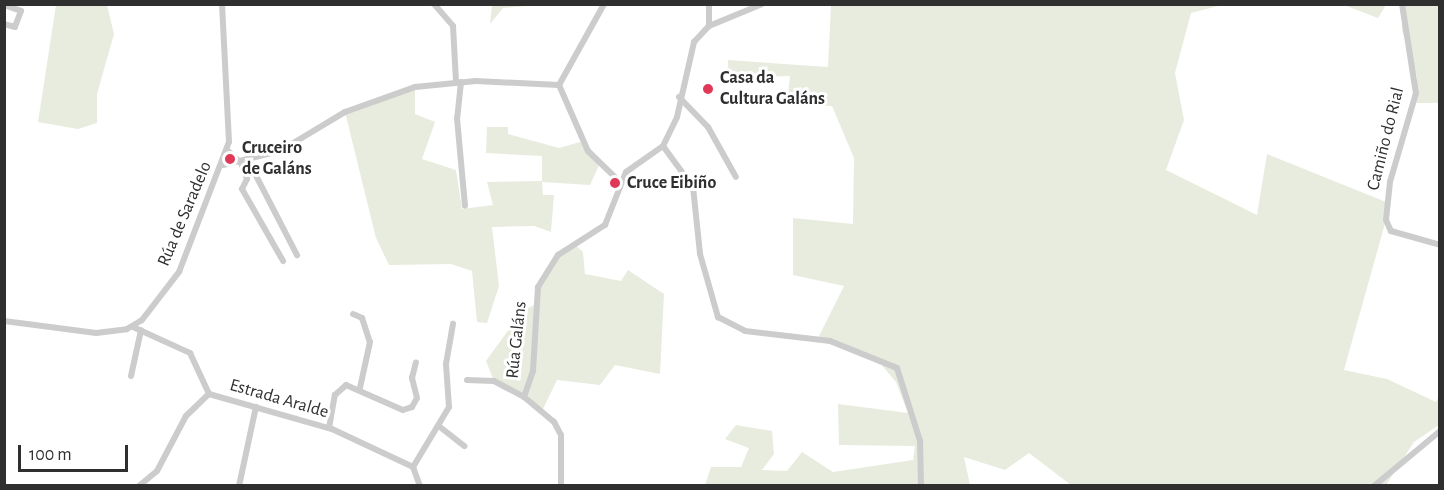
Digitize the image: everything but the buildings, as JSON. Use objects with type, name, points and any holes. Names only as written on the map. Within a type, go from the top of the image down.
[{"type":"street","name":"Rúa de Saradelo","points":[[133,327],[179,272],[228,151],[231,124],[222,4]]},
{"type":"street","points":[[434,4],[453,26],[459,82],[457,118],[465,206]]},
{"type":"street","points":[[560,85],[604,4]]},
{"type":"street","points":[[709,4],[709,26]]},
{"type":"street","points":[[560,85],[588,151],[619,181],[663,146],[694,42],[709,26],[762,4]]},
{"type":"street","name":"Camiño do Rial","points":[[1402,4],[1416,93],[1390,182],[1386,220],[1390,231],[1440,245]]},
{"type":"street","points":[[4,5],[21,11],[15,27],[5,26]]},
{"type":"street","points":[[224,165],[249,162],[280,151],[360,105],[415,87],[459,82],[560,85]]},
{"type":"street","points":[[679,97],[708,127],[736,177]]},
{"type":"street","points":[[663,146],[693,187],[700,254],[718,316],[745,331],[830,341],[897,368],[920,441],[921,486]]},
{"type":"street","points":[[228,151],[241,163],[247,179],[242,189],[284,261]]},
{"type":"street","points":[[249,162],[297,255]]},
{"type":"street","name":"Rúa Galáns","points":[[561,486],[561,435],[554,422],[524,397],[533,371],[538,287],[558,255],[605,225],[619,181]]},
{"type":"street","points":[[353,314],[362,318],[370,342],[360,388]]},
{"type":"street","points":[[4,321],[96,333],[133,327]]},
{"type":"street","points":[[420,486],[413,468],[440,427],[449,407],[446,364],[453,324]]},
{"type":"street","name":"Estrada Aralde","points":[[133,327],[190,353],[209,394],[329,428],[413,468]]},
{"type":"street","points":[[131,376],[141,330]]},
{"type":"street","points":[[329,428],[338,389],[360,388],[408,409],[417,398],[412,378],[416,362]]},
{"type":"street","points":[[466,380],[494,381],[524,397]]},
{"type":"street","points":[[139,486],[157,471],[186,416],[209,394]]},
{"type":"street","points":[[239,486],[256,408]]},
{"type":"street","points":[[440,427],[464,446]]},
{"type":"street","points":[[1374,486],[1440,431]]},
{"type":"shaded area","points":[[554,4],[503,8],[490,24],[492,5]]},
{"type":"shaded area","points":[[56,5],[107,5],[114,34],[97,94],[97,123],[78,129],[38,122]]},
{"type":"shaded area","points":[[831,5],[1222,5],[1191,13],[1175,73],[1184,120],[1166,170],[1257,215],[1267,154],[1386,202],[1386,220],[1344,370],[1387,379],[1436,402],[1439,396],[1439,425],[1414,442],[1386,485],[1071,485],[1029,453],[1005,470],[964,457],[970,485],[705,485],[711,467],[741,467],[749,448],[725,439],[736,425],[772,431],[774,454],[762,470],[787,471],[802,452],[833,472],[913,460],[915,446],[839,445],[838,404],[908,413],[896,382],[879,362],[818,338],[844,286],[793,275],[793,218],[853,224],[854,158],[832,106],[787,103],[790,76],[728,77],[728,60],[828,67]]},
{"type":"shaded area","points":[[1344,5],[1386,5],[1378,18]]},
{"type":"shaded area","points":[[1402,5],[1439,5],[1439,103],[1413,103],[1417,77],[1402,30]]},
{"type":"shaded area","points":[[415,87],[415,114],[435,122],[422,159],[456,170],[462,209],[493,205],[487,182],[542,181],[542,156],[486,153],[487,127],[508,127],[508,134],[559,148],[580,142],[600,163],[590,185],[542,182],[543,195],[554,195],[551,232],[534,226],[492,227],[499,286],[487,323],[477,322],[472,271],[451,264],[389,265],[376,238],[345,112]]},
{"type":"shaded area","points":[[574,244],[583,252],[585,274],[621,281],[628,270],[664,294],[660,374],[615,365],[600,385],[557,380],[542,411],[494,381],[486,361],[522,311],[536,304],[538,287],[557,257]]},
{"type":"place","name":"Casa da Cultura Galáns","points":[[708,89]]},
{"type":"place","name":"Cruceiro de Galáns","points":[[230,159]]},
{"type":"place","name":"Cruce Eibiño","points":[[615,183]]}]
